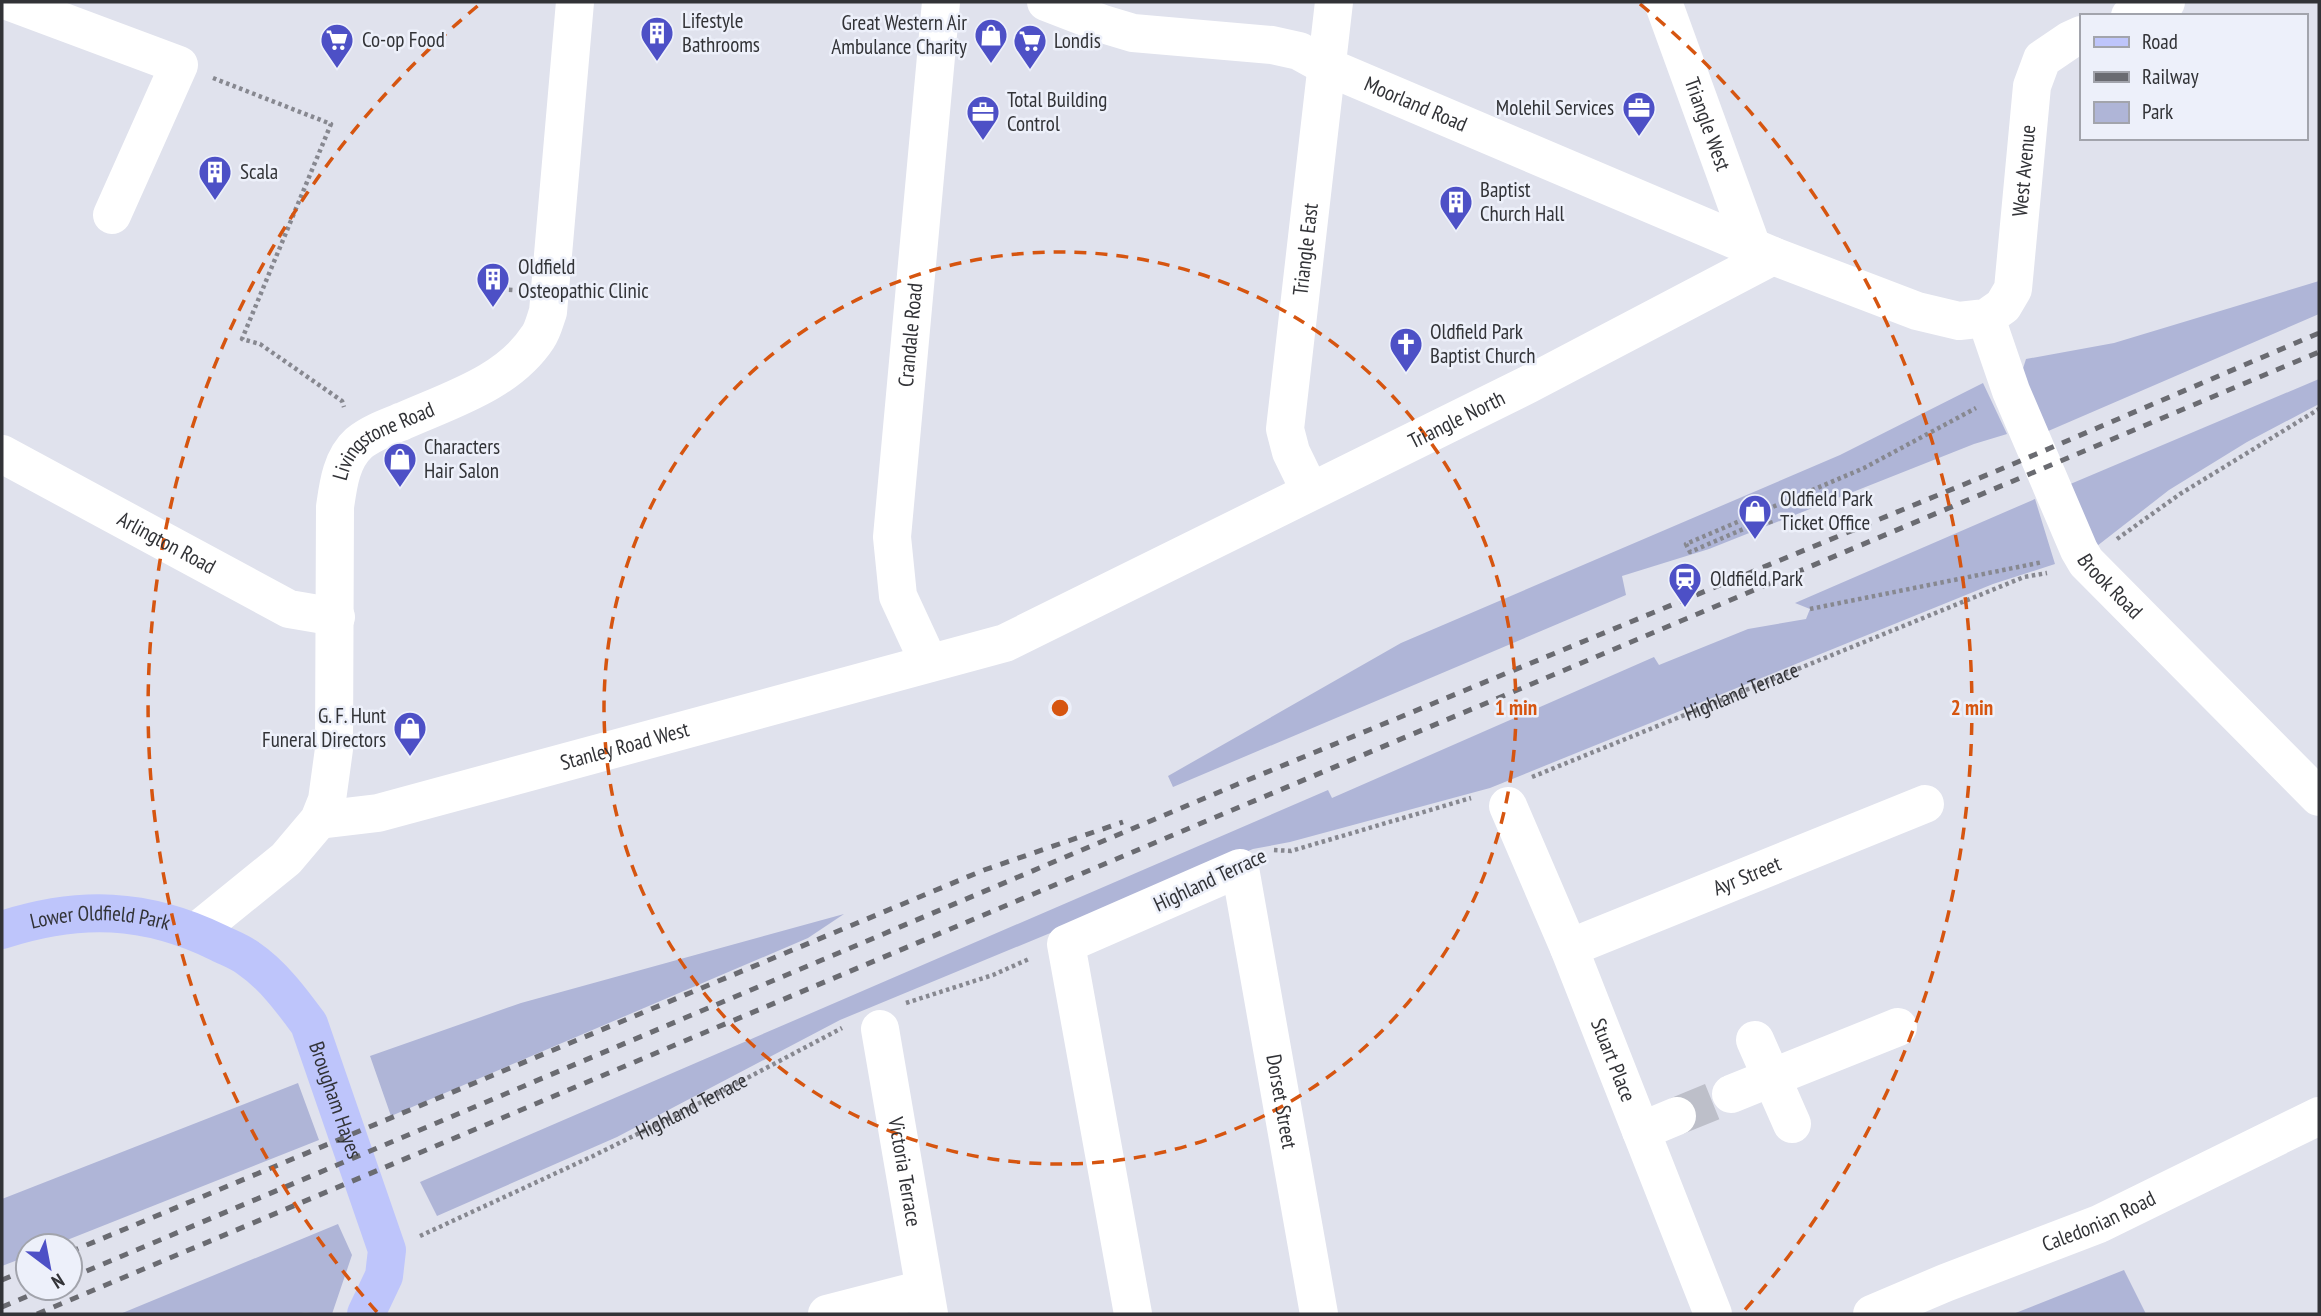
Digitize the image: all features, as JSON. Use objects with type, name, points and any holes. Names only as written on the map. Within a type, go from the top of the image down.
[{"type":"main road","name":"Lower Oldfield Park","points":[[2,930],[89,912],[154,918],[196,932]]},
{"type":"main road","name":"Brougham Hayes","points":[[196,932],[248,957],[287,994],[309,1024],[387,1250],[384,1276],[366,1314]]},
{"type":"street","points":[[10,2],[179,65],[112,215]]},
{"type":"street","name":"Livingstone Road","points":[[196,932],[286,859],[319,820],[327,800],[334,749],[335,508],[338,483],[345,463],[358,444],[381,431],[500,376],[522,357],[539,335],[548,312],[575,2]]},
{"type":"street","name":"Crandale Road","points":[[929,663],[898,596],[892,537],[941,2]]},
{"type":"street","name":"Moorland Road","points":[[1046,2],[1133,33],[1272,45],[1299,51],[1328,68],[1762,251]]},
{"type":"street","name":"Triangle East","points":[[1310,491],[1291,452],[1285,429],[1335,2]]},
{"type":"street","name":"Triangle West","points":[[1663,2],[1762,251]]},
{"type":"street","points":[[2135,14],[2164,2]]},
{"type":"street","name":"West Avenue","points":[[1986,318],[2003,306],[2014,289],[2032,86],[2042,59],[2080,35]]},
{"type":"street","points":[[1762,251],[1917,311],[1959,321],[1986,318]]},
{"type":"street","name":"Triangle North","points":[[929,663],[1005,643],[1529,384],[1762,251]]},
{"type":"street","name":"Brook Road","points":[[1986,318],[1995,399],[2075,561],[2319,797]]},
{"type":"street","name":"Arlington Road","points":[[2,454],[289,609],[336,617]]},
{"type":"street","name":"Stanley Road West","points":[[319,820],[378,813],[929,663]]},
{"type":"street","name":"Stuart Place","points":[[1504,794],[1569,948],[1713,1314]]},
{"type":"street","name":"Ayr Street","points":[[1569,948],[1925,804]]},
{"type":"street","name":"Highland Terrace","points":[[1066,944],[1243,879]]},
{"type":"street","name":"Dorset Street","points":[[1243,879],[1319,1314]]},
{"type":"street","points":[[1066,944],[1133,1314]]},
{"type":"street","name":"Victoria Terrace","points":[[875,1020],[927,1302]]},
{"type":"street","points":[[1731,1094],[1898,1027]]},
{"type":"street","points":[[1755,1040],[1792,1124]]},
{"type":"street","points":[[1641,1131],[1677,1116]]},
{"type":"street","name":"Caledonian Road","points":[[1872,1314],[1951,1299],[2319,1116]]},
{"type":"street","points":[[827,1314],[927,1302]]},
{"type":"path","points":[[179,65],[331,124],[242,339],[260,344],[342,401],[358,444]]},
{"type":"path","points":[[1771,524],[1769,518],[1690,552],[1686,544],[1864,468],[1995,399]]},
{"type":"path","points":[[1810,609],[2051,561],[2075,561],[2319,410]]},
{"type":"path","name":"Highland Terrace","points":[[1243,879],[1267,850],[1291,851],[1504,794],[2024,577],[2075,561]]},
{"type":"path","name":"Highland Terrace","points":[[436,1230],[875,1020],[1066,944]]},
{"type":"green space","points":[[2319,281],[2319,314],[2039,435],[2019,381],[2026,359],[2114,343]]},
{"type":"green space","points":[[2319,379],[2319,404],[2247,442],[2169,490],[2097,546],[2068,485]]},
{"type":"green space","points":[[1983,383],[2007,434],[1974,444],[1709,549],[1622,576],[1626,595],[1173,787],[1168,776],[1401,643],[1840,455]]},
{"type":"green space","points":[[2035,499],[2055,564],[1993,584],[1490,788],[1290,842],[1253,849],[840,1020],[617,1137],[437,1216],[420,1182],[1328,790],[1332,798],[1654,657],[1659,665],[1748,629],[1806,619],[1810,609],[1795,603]]},
{"type":"green space","points":[[844,914],[808,938],[391,1116],[370,1056],[521,1003]]},
{"type":"green space","points":[[298,1083],[319,1140],[84,1233],[14,1232],[14,1261],[2,1266],[2,1199]]},
{"type":"green space","points":[[338,1224],[352,1255],[332,1314],[120,1314]]},
{"type":"green space","points":[[2124,1270],[2146,1314],[2013,1314]]},
{"type":"tunnel","points":[[1677,1116],[1731,1094]]},
{"type":"railway","points":[[84,1272],[1238,784],[2006,467],[2319,333]]},
{"type":"railway","points":[[37,1314],[2319,352]]},
{"type":"railway","points":[[84,1246],[984,870],[1123,822]]},
{"type":"railway","points":[[2,1280],[14,1275]]},
{"type":"railway","points":[[2,1307],[14,1302]]},
{"type":"place","name":"Lifestyle Bathrooms","points":[[657,63]]},
{"type":"place","name":"Great Western Air Ambulance Charity","points":[[991,65]]},
{"type":"place","name":"Co-op Food","points":[[337,70]]},
{"type":"place","name":"Londis","points":[[1030,71]]},
{"type":"place","name":"Molehil Services","points":[[1639,138]]},
{"type":"place","name":"Total Building Control","points":[[983,142]]},
{"type":"place","name":"Scala","points":[[215,202]]},
{"type":"place","name":"Baptist Church Hall","points":[[1456,232]]},
{"type":"place","name":"Oldfield Osteopathic Clinic","points":[[493,309]]},
{"type":"place","name":"Oldfield Park Baptist Church","points":[[1406,374]]},
{"type":"place","name":"Characters Hair Salon","points":[[400,489]]},
{"type":"place","name":"Oldfield Park Ticket Office","points":[[1755,541]]},
{"type":"place","name":"Oldfield Park","points":[[1685,609]]},
{"type":"place","name":"G. F. Hunt Funeral Directors","points":[[410,758]]}]
